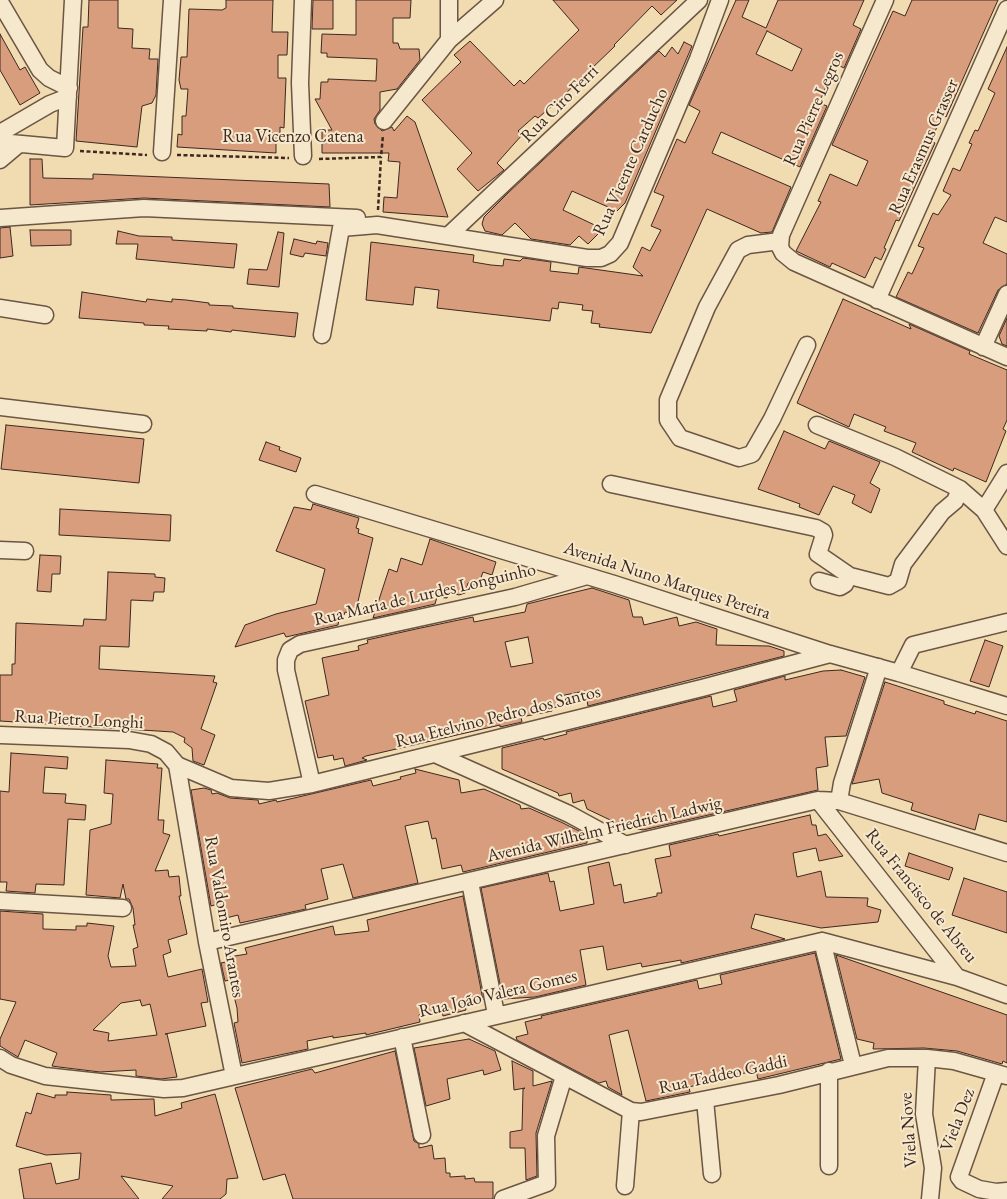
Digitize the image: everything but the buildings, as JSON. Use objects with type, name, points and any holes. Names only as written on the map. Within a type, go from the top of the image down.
[{"type":"street","points":[[0,142],[65,148],[73,0]]},
{"type":"street","points":[[162,152],[172,0]]},
{"type":"street","points":[[303,0],[300,83],[303,156]]},
{"type":"street","points":[[449,0],[449,40]]},
{"type":"street","name":"Rua Vicenzo Catena","points":[[384,121],[449,40],[495,0]]},
{"type":"street","name":"Rua Ciro Ferri","points":[[449,235],[531,161],[595,96],[699,0]]},
{"type":"street","name":"Rua Vicente Carducho","points":[[322,334],[341,228],[377,226],[449,235],[587,258],[601,258],[610,254],[620,243],[624,234],[698,60],[720,0]]},
{"type":"street","name":"Rua Pierre Legros","points":[[780,238],[885,0]]},
{"type":"street","points":[[0,2],[40,70],[68,93]]},
{"type":"street","name":"Rua Erasmus Grasser","points":[[877,300],[1007,9]]},
{"type":"street","points":[[0,133],[68,93]]},
{"type":"street","points":[[0,160],[19,144]]},
{"type":"street","points":[[0,218],[144,208],[362,218]]},
{"type":"street","points":[[807,345],[772,419],[752,454],[740,458],[680,438],[668,420],[668,400],[671,392],[707,306],[738,250],[780,238],[780,247],[783,253],[794,262],[1007,357]]},
{"type":"street","points":[[983,347],[1007,294]]},
{"type":"street","points":[[0,308],[45,315]]},
{"type":"street","points":[[0,407],[143,424]]},
{"type":"street","points":[[818,425],[895,457],[960,488],[984,510],[1007,546]]},
{"type":"street","points":[[984,510],[1007,473]]},
{"type":"street","points":[[611,484],[816,528],[823,532],[824,535],[812,550],[848,575],[889,586],[896,584],[903,564],[942,512],[955,501],[960,488]]},
{"type":"street","name":"Avenida Nuno Marques Pereira","points":[[315,494],[587,576],[830,654],[1007,706]]},
{"type":"street","points":[[0,550],[24,552]]},
{"type":"street","points":[[819,581],[840,586],[844,584],[848,575]]},
{"type":"street","name":"Rua Maria de Lurdes Longuinho","points":[[312,784],[286,670],[286,660],[290,650],[300,644],[515,597],[587,576]]},
{"type":"street","points":[[899,673],[909,648],[913,644],[1007,622]]},
{"type":"street","name":"Rua Etelvino Pedro dos Santos","points":[[177,765],[230,788],[244,790],[270,791],[312,784],[830,654]]},
{"type":"street","points":[[839,801],[842,783],[879,667]]},
{"type":"street","name":"Rua Pietro Longhi","points":[[0,735],[129,740],[151,744],[166,752],[177,765]]},
{"type":"street","points":[[435,754],[569,814],[626,845]]},
{"type":"street","name":"Rua Valdomiro Arantes","points":[[177,765],[207,942],[234,1076]]},
{"type":"street","name":"Avenida Wilhelm Friedrich Ladwig","points":[[207,942],[818,800],[839,801],[1007,853]]},
{"type":"street","name":"Rua Francisco de Abreu","points":[[818,800],[957,977],[1007,995]]},
{"type":"street","points":[[470,882],[496,1014]]},
{"type":"street","points":[[0,900],[123,908]]},
{"type":"street","points":[[822,941],[854,1065]]},
{"type":"street","name":"Rua João Valera Gomes","points":[[0,1058],[11,1065],[45,1076],[164,1089],[198,1086],[496,1014],[822,941],[957,977]]},
{"type":"street","points":[[464,1023],[631,1111],[625,1186]]},
{"type":"street","points":[[402,1037],[422,1135]]},
{"type":"street","name":"Rua Taddeo Gaddi","points":[[631,1111],[641,1112],[705,1100],[888,1058],[927,1058],[954,1061],[1001,1075]]},
{"type":"street","name":"Viela Nove","points":[[927,1058],[924,1114],[933,1168],[930,1199]]},
{"type":"street","points":[[829,1072],[829,1166]]},
{"type":"street","name":"Viela Dez","points":[[1001,1075],[960,1169],[960,1180],[988,1192],[1007,1191]]},
{"type":"street","points":[[503,1199],[546,1183],[546,1136],[564,1076]]},
{"type":"street","points":[[705,1100],[712,1174]]},
{"type":"path","name":"Rua Vicenzo Catena","points":[[65,148],[150,155],[162,152],[182,157],[303,156],[318,159],[382,157],[384,121]]},
{"type":"path","points":[[377,226],[382,157]]}]
